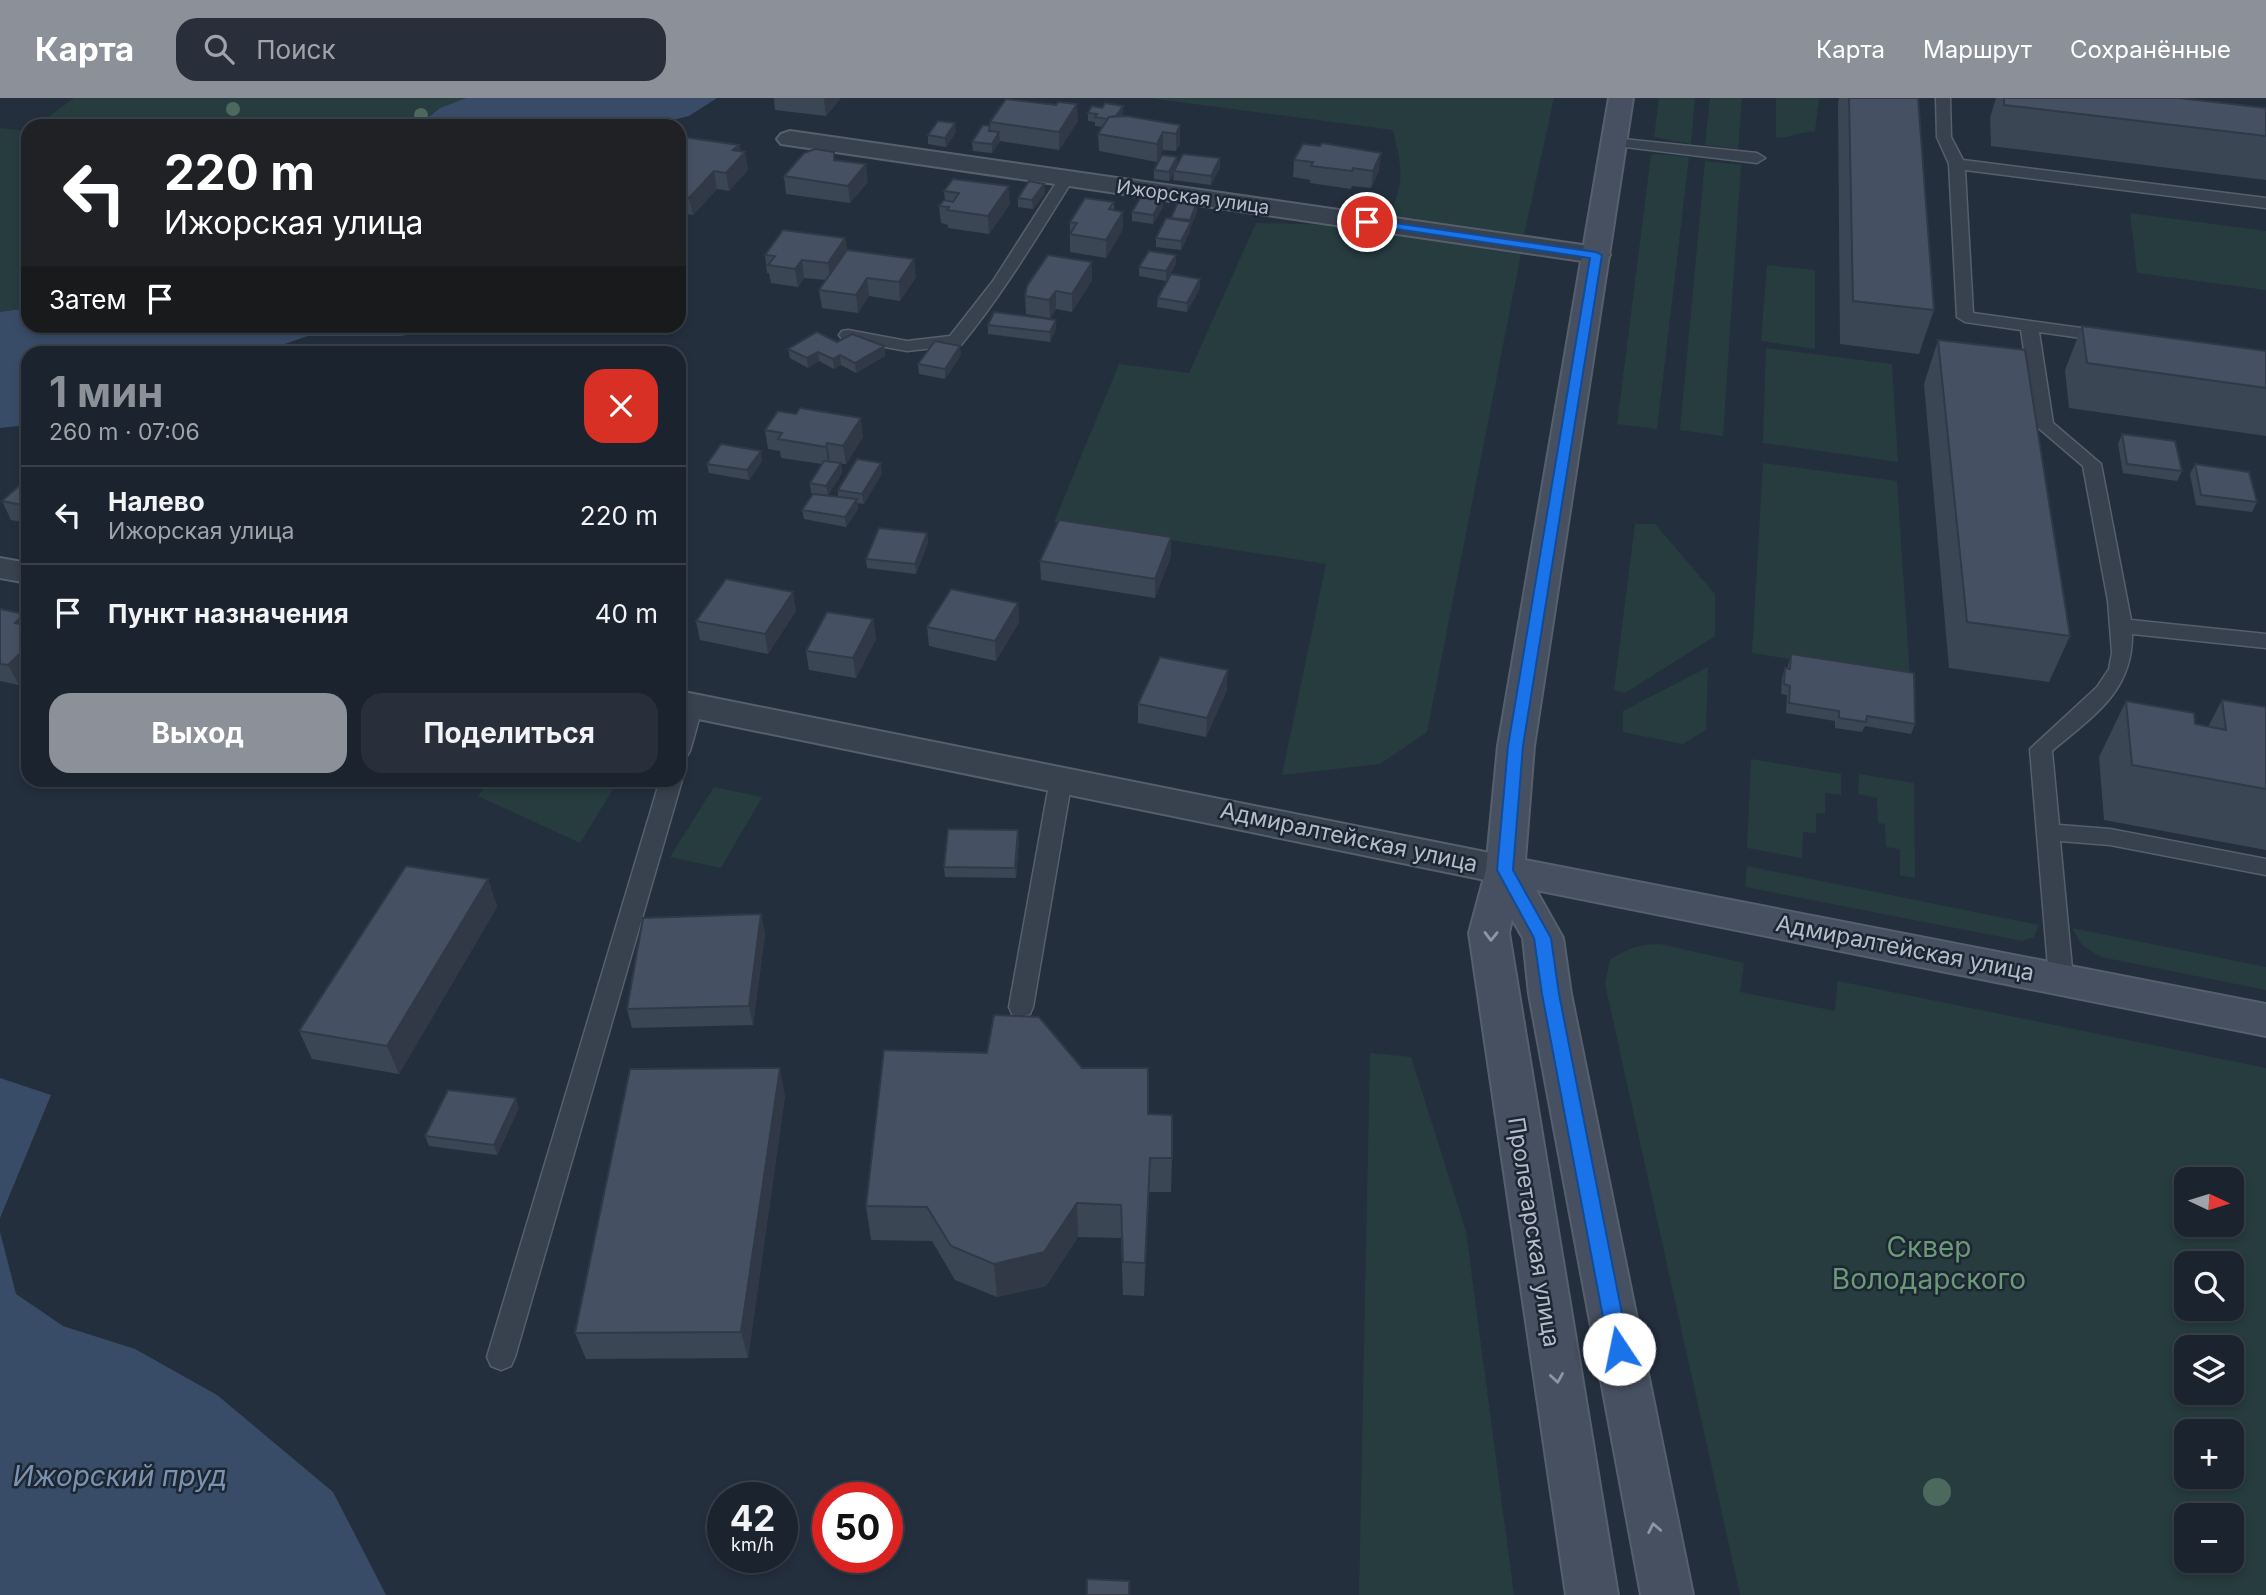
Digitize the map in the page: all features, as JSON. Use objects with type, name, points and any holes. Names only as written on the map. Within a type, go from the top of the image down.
[{"type":"main road","name":"Пролетарская улица","points":[[1592,1595],[1489,933],[1505,870],[1516,746],[1621,98]]},
{"type":"main road","name":"Адмиралтейская улица","points":[[1505,870],[2266,1020]]},
{"type":"main road","points":[[1505,870],[1543,938],[1550,994],[1667,1595]]},
{"type":"street","name":"Ижорская улица","points":[[790,139],[1596,255]]},
{"type":"street","points":[[0,568],[21,572]]},
{"type":"street","name":"Адмиралтейская улица","points":[[686,704],[1505,870]]},
{"type":"lane","points":[[1943,98],[1944,137],[1957,164],[1965,317],[2128,339]]},
{"type":"lane","points":[[1614,142],[1757,158]]},
{"type":"lane","points":[[1957,164],[2266,203]]},
{"type":"lane","points":[[848,335],[907,346],[955,341],[975,318],[1066,178]]},
{"type":"lane","points":[[2029,326],[2044,425],[2092,464],[2122,626],[2120,668],[2091,706],[2041,749],[2061,979]]},
{"type":"lane","points":[[2122,626],[2266,641]]},
{"type":"lane","points":[[1021,1007],[1061,779]]},
{"type":"lane","points":[[501,1357],[669,787]]},
{"type":"lane","points":[[2047,832],[2110,838],[2266,867]]},
{"type":"green space","points":[[74,98],[466,98],[440,108],[426,119],[46,119]]},
{"type":"green space","points":[[1149,98],[1554,98],[1524,235],[1508,236],[1387,218],[1400,185],[1399,155],[1393,130]]},
{"type":"green space","points":[[1659,98],[1695,98],[1691,144],[1654,137]]},
{"type":"green space","points":[[1710,98],[1742,98],[1738,149],[1705,145]]},
{"type":"green space","points":[[1776,98],[1819,98],[1815,132],[1776,137]]},
{"type":"green space","points":[[0,128],[21,130],[21,309],[0,312]]},
{"type":"green space","points":[[1651,155],[1689,157],[1657,429],[1617,424]]},
{"type":"green space","points":[[1705,161],[1741,165],[1723,436],[1680,430]]},
{"type":"green space","points":[[2130,213],[2266,231],[2266,290],[2137,273]]},
{"type":"green space","points":[[1256,223],[1337,225],[1521,254],[1427,732],[1380,764],[1282,775],[1326,564],[1054,522],[1119,364],[1189,373]]},
{"type":"green space","points":[[1767,265],[1815,270],[1815,349],[1761,341]]},
{"type":"green space","points":[[1766,348],[1892,364],[1898,462],[1763,443]]},
{"type":"green space","points":[[1763,463],[1897,481],[1910,678],[1752,653]]},
{"type":"green space","points":[[1635,524],[1655,524],[1715,594],[1715,636],[1625,693],[1614,690]]},
{"type":"green space","points":[[1708,667],[1706,730],[1683,744],[1623,732],[1623,711]]},
{"type":"green space","points":[[1751,759],[1841,774],[1841,795],[1825,793],[1825,814],[1816,813],[1816,833],[1803,832],[1802,858],[1747,848]]},
{"type":"green space","points":[[1859,774],[1914,783],[1915,878],[1900,875],[1900,849],[1886,847],[1885,824],[1878,823],[1877,798],[1858,794]]},
{"type":"green space","points":[[485,787],[614,787],[580,843],[478,796]]},
{"type":"green space","points":[[714,787],[762,797],[721,868],[670,857]]},
{"type":"green space","points":[[1747,866],[2039,925],[2034,937],[2022,941],[1745,887]]},
{"type":"green space","points":[[2072,928],[2266,967],[2266,990],[2101,957],[2082,945]]},
{"type":"green space","name":"Сквер Володарского","points":[[1660,944],[1744,963],[1740,992],[1835,1011],[1838,981],[2266,1068],[2266,1595],[1740,1595],[1605,984],[1610,960],[1622,952],[1640,946]]},
{"type":"green space","points":[[1370,1053],[1411,1057],[1466,1231],[1514,1595],[1359,1595]]},
{"type":"water","points":[[466,98],[717,98],[689,116],[676,119],[426,119],[440,108]]},
{"type":"water","points":[[21,309],[21,333],[422,333],[400,336],[308,336],[279,346],[21,346],[21,426],[0,428],[0,312]]},
{"type":"water","points":[[0,1078],[51,1095],[0,1218]]},
{"type":"water","name":"Ижорский пруд","points":[[0,1232],[16,1294],[63,1326],[135,1349],[217,1395],[333,1492],[386,1595],[0,1595]]},
{"type":"building","points":[[1849,98],[1918,98],[1934,310],[1853,301]]},
{"type":"building","points":[[2004,98],[2179,98],[2266,108],[2266,136],[2004,105]]},
{"type":"building","points":[[1006,99],[1056,105],[1058,102],[1077,104],[1059,132],[990,122]]},
{"type":"building","points":[[1105,103],[1123,106],[1116,116],[1107,119],[1088,113],[1092,106],[1102,108]]},
{"type":"building","points":[[1127,116],[1180,125],[1176,134],[1163,132],[1157,144],[1098,134],[1109,117]]},
{"type":"building","points":[[938,121],[955,123],[945,138],[928,135]]},
{"type":"building","points":[[983,125],[990,126],[989,131],[999,132],[992,144],[972,142]]},
{"type":"building","points":[[686,137],[739,145],[733,150],[745,152],[726,173],[714,171],[689,198],[686,197]]},
{"type":"building","points":[[1322,143],[1381,153],[1373,171],[1311,166],[1313,162],[1294,160],[1303,144],[1320,146]]},
{"type":"building","points":[[815,149],[834,152],[834,160],[866,164],[848,186],[784,176],[804,153]]},
{"type":"building","points":[[1183,154],[1220,158],[1211,176],[1174,171]]},
{"type":"building","points":[[1162,155],[1177,157],[1169,172],[1154,170]]},
{"type":"building","points":[[953,179],[1009,186],[988,216],[947,210],[949,207],[939,206],[944,200],[953,202],[959,193],[944,191]]},
{"type":"building","points":[[1029,181],[1044,184],[1032,200],[1018,198]]},
{"type":"building","points":[[1142,195],[1163,198],[1153,215],[1132,212]]},
{"type":"building","points":[[1085,198],[1114,202],[1109,209],[1123,212],[1106,240],[1070,234],[1077,223],[1070,222]]},
{"type":"building","points":[[1179,200],[1197,202],[1190,220],[1171,218]]},
{"type":"building","points":[[1166,218],[1191,222],[1181,241],[1156,238]]},
{"type":"building","points":[[783,230],[845,238],[828,263],[802,260],[795,269],[768,265],[775,256],[765,255]]},
{"type":"building","points":[[847,250],[914,259],[899,282],[867,278],[856,295],[819,290]]},
{"type":"building","points":[[1149,251],[1176,255],[1166,271],[1139,267]]},
{"type":"building","points":[[1048,255],[1092,262],[1072,294],[1056,291],[1049,300],[1025,296],[1027,286]]},
{"type":"building","points":[[1171,274],[1200,279],[1187,303],[1158,298]]},
{"type":"building","points":[[994,312],[1056,320],[1050,332],[988,325]]},
{"type":"building","points":[[2082,326],[2266,351],[2266,388],[2087,363]]},
{"type":"building","points":[[817,332],[837,342],[852,334],[884,346],[855,363],[840,355],[833,359],[818,352],[807,358],[788,349]]},
{"type":"building","points":[[1938,340],[2025,350],[2070,636],[1967,622]]},
{"type":"building","points":[[935,341],[960,346],[945,369],[918,364]]},
{"type":"building","points":[[800,408],[861,418],[843,446],[827,443],[826,447],[778,439],[782,433],[765,430],[778,411],[796,414]]},
{"type":"building","points":[[2122,434],[2175,441],[2182,471],[2127,464]]},
{"type":"building","points":[[721,444],[761,451],[747,470],[707,464]]},
{"type":"building","points":[[857,459],[881,463],[862,494],[838,490]]},
{"type":"building","points":[[824,461],[841,463],[826,486],[810,483]]},
{"type":"building","points":[[2195,464],[2249,472],[2257,502],[2201,495]]},
{"type":"building","points":[[21,484],[21,505],[2,501]]},
{"type":"building","points":[[813,494],[857,499],[845,517],[802,510]]},
{"type":"building","points":[[1059,520],[1171,537],[1155,579],[1040,561]]},
{"type":"building","points":[[879,528],[927,533],[915,564],[866,559]]},
{"type":"building","points":[[726,579],[793,592],[765,634],[696,621]]},
{"type":"building","points":[[951,589],[1018,603],[995,641],[927,627]]},
{"type":"building","points":[[0,609],[21,613],[15,623],[21,624],[21,653],[8,665],[0,664]]},
{"type":"building","points":[[827,612],[873,619],[853,658],[806,651]]},
{"type":"building","points":[[1791,654],[1914,673],[1915,724],[1867,716],[1866,722],[1839,718],[1839,711],[1789,703],[1790,686],[1784,684],[1785,668],[1790,669]]},
{"type":"building","points":[[1160,657],[1228,670],[1207,718],[1138,704]]},
{"type":"building","points":[[2222,700],[2266,707],[2266,789],[2132,765],[2126,701],[2194,713],[2195,724],[2226,730]]},
{"type":"building","points":[[948,829],[1018,830],[1015,868],[944,867]]},
{"type":"building","points":[[406,866],[488,879],[387,1046],[299,1031]]},
{"type":"building","points":[[761,914],[749,1006],[627,1009],[643,918]]},
{"type":"building","points":[[994,1015],[1039,1017],[1082,1068],[1148,1068],[1148,1114],[1172,1115],[1172,1158],[1150,1158],[1145,1263],[1123,1262],[1121,1205],[1077,1203],[1044,1252],[994,1264],[951,1246],[927,1207],[866,1206],[884,1050],[987,1053]]},
{"type":"building","points":[[780,1068],[741,1332],[575,1333],[630,1069]]},
{"type":"building","points":[[448,1090],[516,1098],[494,1145],[425,1136]]},
{"type":"building","points":[[1087,1579],[1129,1581],[1129,1595],[1087,1595]]},
{"type":"route","points":[[1367,222],[1596,255],[1516,746],[1505,870],[1543,938],[1550,994],[1619,1349]]}]
